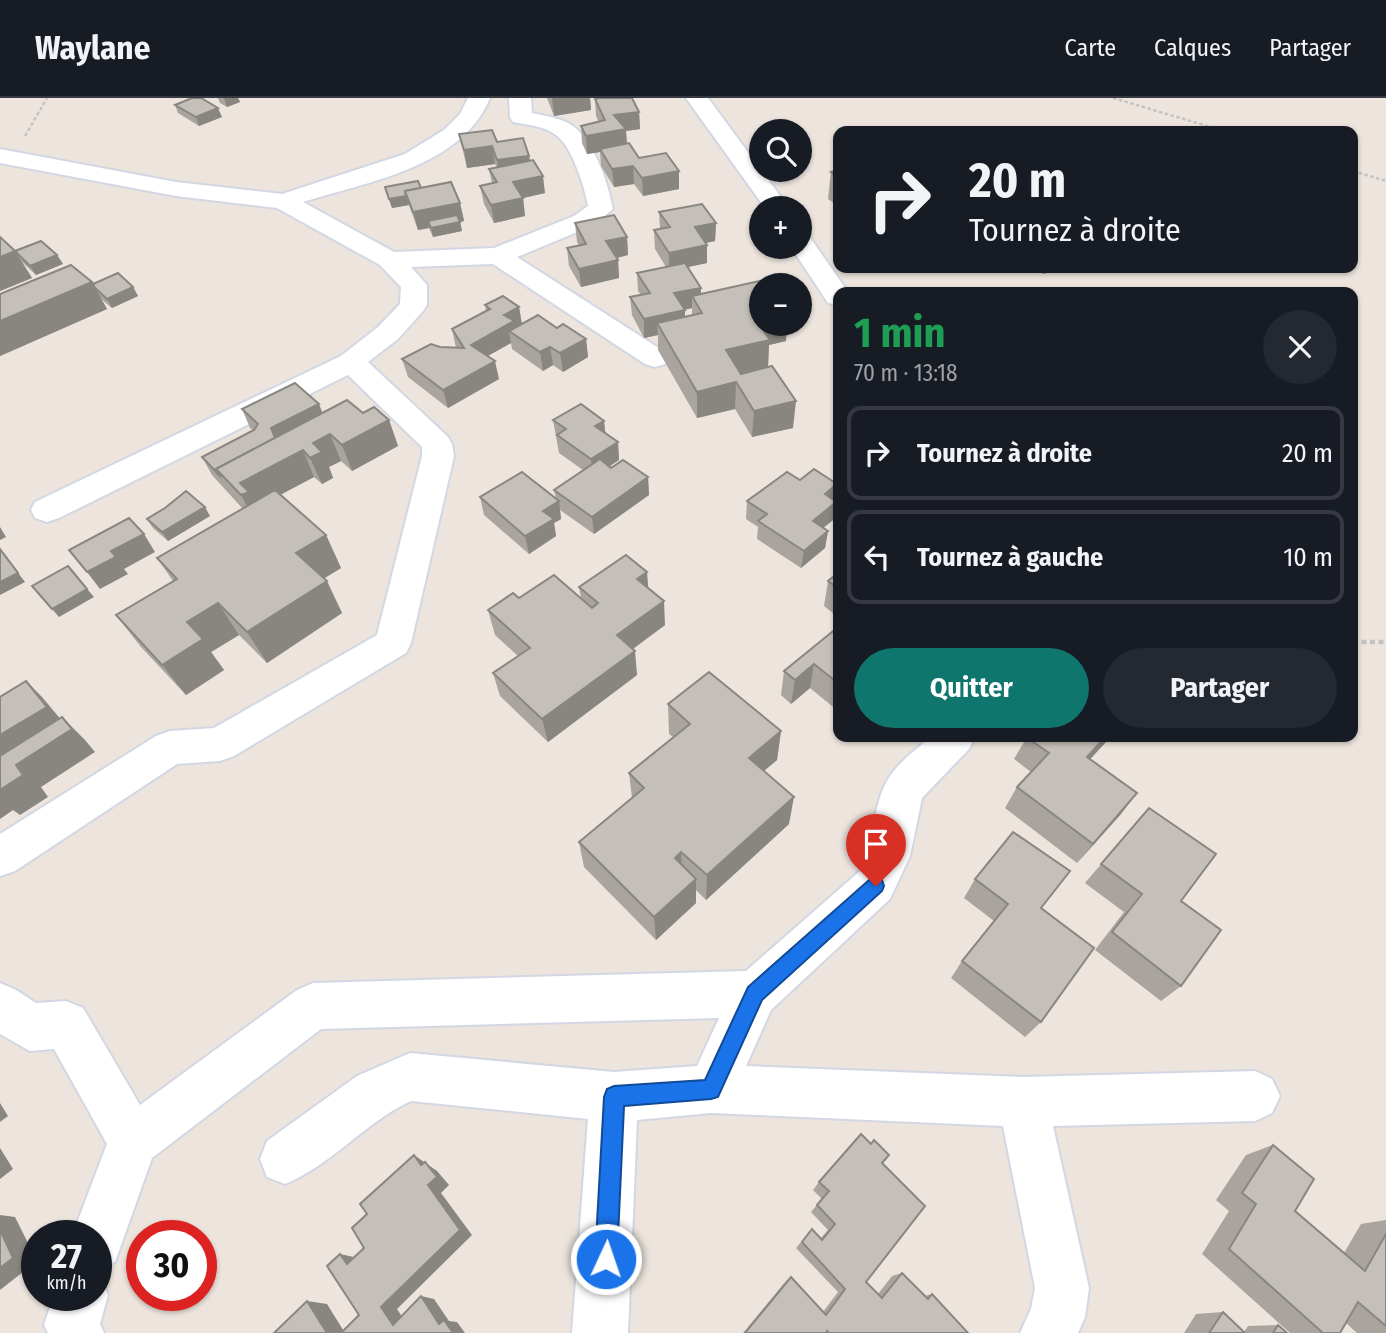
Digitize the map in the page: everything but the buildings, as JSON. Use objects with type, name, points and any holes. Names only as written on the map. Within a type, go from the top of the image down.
[{"type":"street","points":[[284,201],[413,159],[453,134],[472,114],[479,98]]},
{"type":"street","points":[[389,260],[498,256],[583,220],[601,209],[600,199],[578,149],[566,131],[521,117],[520,98]]},
{"type":"street","points":[[697,98],[767,196]]},
{"type":"street","points":[[1,156],[176,189],[284,201],[389,260],[414,285],[413,305],[388,333],[351,362],[47,510]]},
{"type":"street","points":[[498,256],[655,358]]},
{"type":"street","points":[[812,259],[833,290]]},
{"type":"street","points":[[0,857],[170,748],[220,744],[393,643],[438,456],[437,444],[351,362]]},
{"type":"street","points":[[711,1089],[755,994],[876,886],[889,856],[903,790],[950,742]]},
{"type":"street","points":[[104,1220],[133,1141],[313,1006],[755,994]]},
{"type":"street","points":[[0,1006],[30,1027],[66,1026],[133,1141]]},
{"type":"street","points":[[285,1159],[374,1093],[410,1077],[614,1097],[711,1089],[1023,1102],[1255,1096]]},
{"type":"street","points":[[600,1333],[614,1097]]},
{"type":"street","points":[[1023,1102],[1062,1288],[1056,1317],[1048,1333]]},
{"type":"street","points":[[76,1311],[72,1325],[76,1333]]},
{"type":"path","points":[[1,156],[22,141],[47,103],[47,98]]},
{"type":"path","points":[[1113,98],[1207,126]]},
{"type":"path","points":[[1358,173],[1386,181]]},
{"type":"path","points":[[1358,642],[1386,642]]},
{"type":"route","points":[[606,1259],[614,1097],[711,1089],[755,994],[876,886]]}]
